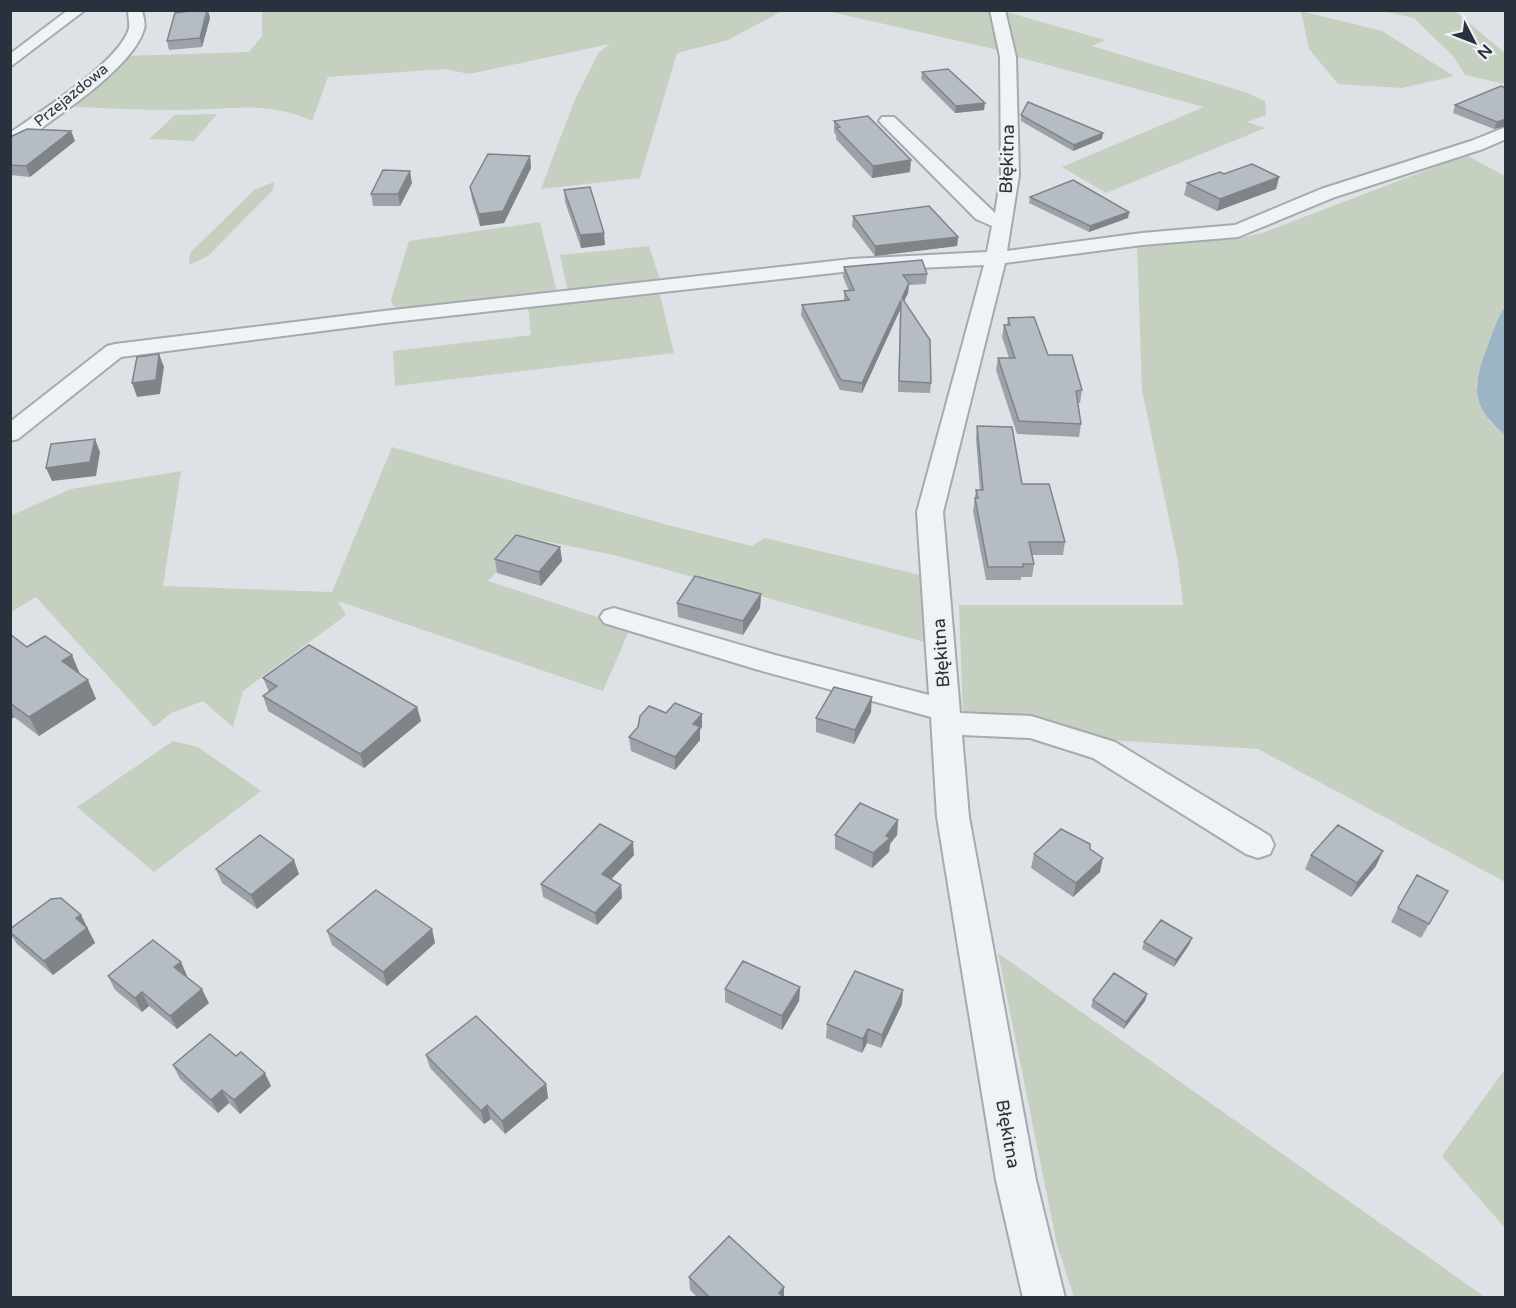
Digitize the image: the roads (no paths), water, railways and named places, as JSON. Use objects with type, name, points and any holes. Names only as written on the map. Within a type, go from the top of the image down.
[{"type":"street","points":[[10,62],[78,10]]},
{"type":"street","name":"Przejazdowa","points":[[10,142],[89,84],[120,55],[137,28],[135,10]]},
{"type":"street","name":"Błękitna","points":[[997,10],[1008,57],[1010,175],[996,258],[930,512],[955,828],[1016,1180],[1044,1298]]},
{"type":"street","points":[[888,121],[983,215],[1001,223]]},
{"type":"street","points":[[10,434],[115,351],[384,317],[562,300],[851,265],[996,258],[1142,239],[1238,231],[1328,193],[1477,145],[1506,132]]},
{"type":"street","points":[[614,617],[945,716],[1031,727],[1104,750],[1258,845]]},
{"type":"water","points":[[1505,307],[1505,435],[1485,414],[1477,394],[1477,383],[1497,320]]}]
